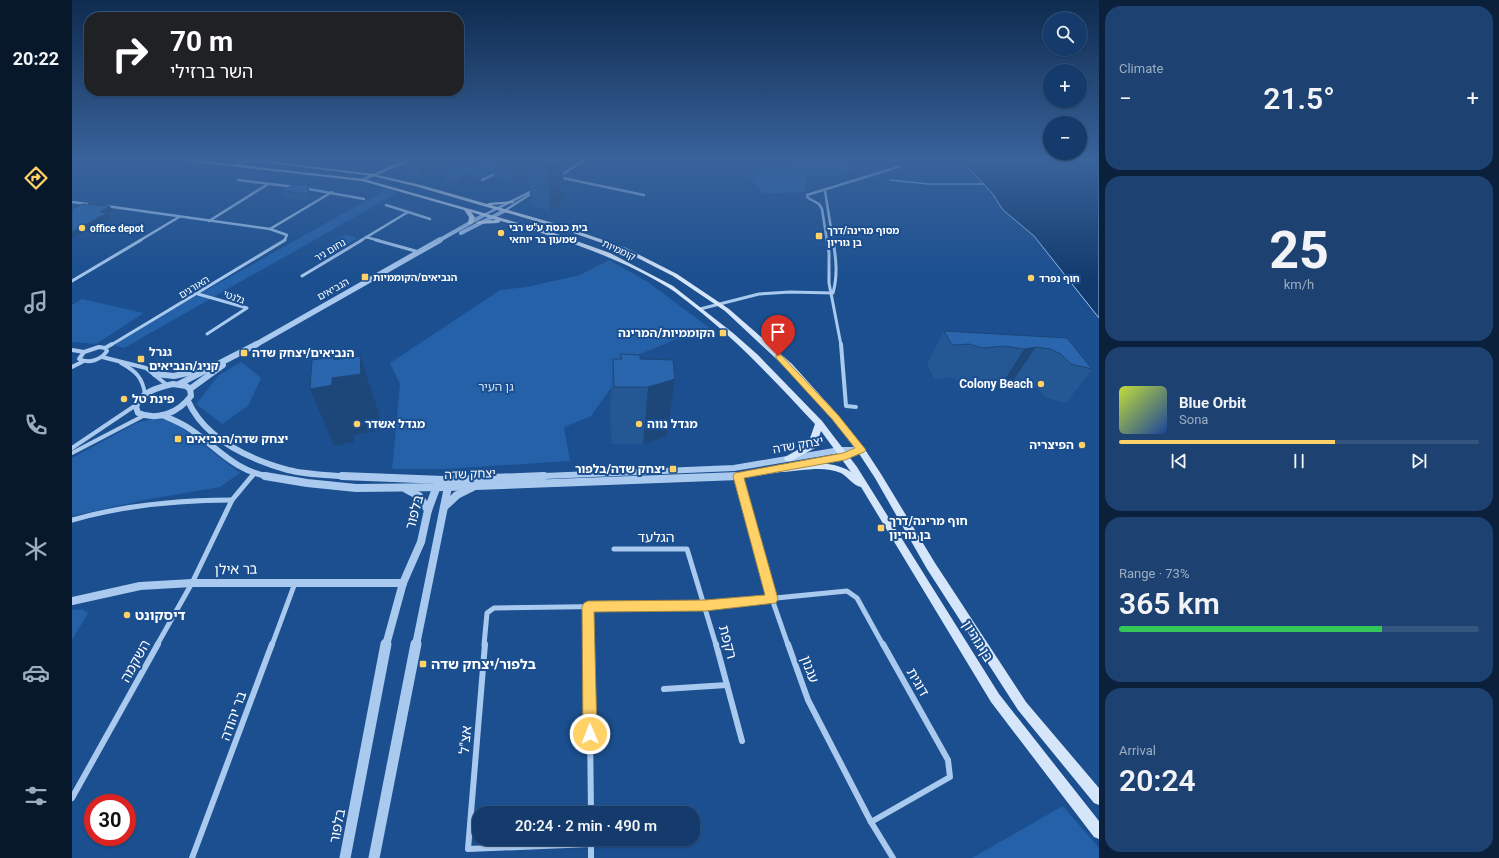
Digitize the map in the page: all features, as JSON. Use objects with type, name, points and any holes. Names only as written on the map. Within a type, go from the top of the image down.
[{"type":"main road","name":"קוממיות","points":[[428,199],[552,234],[608,254],[671,287],[756,356],[819,423],[842,453]]},
{"type":"main road","name":"קוממיות","points":[[462,199],[558,226],[624,249],[676,275],[719,304],[789,366],[835,417],[861,450]]},
{"type":"main road","points":[[480,204],[514,203],[520,215]]},
{"type":"main road","points":[[466,210],[472,217],[470,223]]},
{"type":"main road","points":[[479,224],[506,221]]},
{"type":"main road","points":[[788,459],[812,446],[819,423]]},
{"type":"main road","name":"בן גוריון","points":[[861,450],[931,566],[1022,706],[1099,798]]},
{"type":"main road","name":"בן גוריון","points":[[842,453],[880,510],[995,698],[1099,832]]},
{"type":"main road","points":[[782,469],[839,468],[855,478],[880,510]]},
{"type":"street","points":[[209,221],[245,199]]},
{"type":"street","points":[[99,205],[270,229],[320,199]]},
{"type":"street","points":[[504,211],[520,199]]},
{"type":"street","points":[[810,199],[819,204],[822,209],[829,254],[828,283],[832,293],[842,352],[846,406],[856,407]]},
{"type":"street","points":[[826,199],[836,262],[836,283],[832,293]]},
{"type":"street","points":[[72,202],[92,204]]},
{"type":"street","points":[[484,215],[514,203]]},
{"type":"street","points":[[386,205],[430,219]]},
{"type":"street","name":"הנביאים","points":[[436,243],[504,211]]},
{"type":"street","name":"נחום ניר","points":[[302,276],[408,212]]},
{"type":"street","name":"הנביאים","points":[[179,384],[239,354],[484,215]]},
{"type":"street","points":[[72,280],[180,217]]},
{"type":"street","name":"האורגים","points":[[105,348],[284,242],[287,235],[270,229]]},
{"type":"street","points":[[365,237],[419,252]]},
{"type":"street","points":[[700,309],[748,296],[772,293],[832,293]]},
{"type":"street","name":"גלנטי","points":[[198,294],[247,308],[208,334]]},
{"type":"street","points":[[72,367],[82,362],[92,361],[102,357],[107,351],[105,348],[95,347],[84,352],[78,358],[82,362]]},
{"type":"street","points":[[72,350],[84,352]]},
{"type":"street","name":"הנביאים","points":[[190,389],[239,354]]},
{"type":"street","points":[[102,357],[119,362],[137,364],[154,374],[167,385]]},
{"type":"street","points":[[119,362],[138,374],[143,381],[145,395]]},
{"type":"street","points":[[154,374],[181,376],[209,368]]},
{"type":"street","points":[[72,448],[137,404],[145,395],[167,385],[179,384],[190,389],[191,392],[188,401],[177,409],[162,415],[143,416],[72,453]]},
{"type":"street","name":"יצחק שדה","points":[[188,401],[193,412],[219,439],[252,458],[289,470],[353,477],[475,486],[738,476],[782,469],[842,453]]},
{"type":"street","points":[[137,404],[136,409],[138,413],[143,416]]},
{"type":"street","name":"יצחק שדה","points":[[162,415],[189,428],[225,458],[254,474],[307,484],[356,488],[435,488],[446,484],[734,468],[788,459],[861,450]]},
{"type":"street","name":"השקמה","points":[[72,798],[192,583],[232,500],[254,474]]},
{"type":"street","name":"עגנון","points":[[738,476],[772,599],[808,700],[871,822],[893,858]]},
{"type":"street","points":[[374,858],[443,507],[446,484]]},
{"type":"street","points":[[443,507],[457,495],[475,486]]},
{"type":"street","points":[[402,488],[419,496],[428,510]]},
{"type":"street","name":"בלפור","points":[[345,858],[382,667],[403,583],[421,542],[428,510],[435,488]]},
{"type":"street","points":[[72,520],[144,504],[192,499],[232,500]]},
{"type":"street","name":"הגלעד","points":[[614,549],[687,549],[705,606]]},
{"type":"street","name":"בר יהודה","points":[[192,858],[295,582]]},
{"type":"street","name":"בר אילן","points":[[72,601],[140,586],[192,583],[403,583]]},
{"type":"street","name":"דוגית","points":[[772,599],[846,591],[857,598],[948,760],[950,777],[871,822]]},
{"type":"street","points":[[591,806],[588,607],[705,606],[772,599]]},
{"type":"street","name":"רקפת","points":[[705,606],[742,741]]},
{"type":"street","name":"אצ\"ל","points":[[521,846],[468,849],[487,613],[494,608],[588,607]]},
{"type":"street","points":[[664,689],[726,684]]},
{"type":"street","points":[[591,846],[591,858]]},
{"type":"green space","points":[[369,199],[386,199],[124,348],[110,344]]},
{"type":"green space","points":[[345,235],[358,238],[340,249],[326,246]]},
{"type":"green space","name":"גן העיר","points":[[609,260],[648,282],[712,330],[674,340],[633,357],[591,416],[564,427],[570,461],[444,469],[392,469],[400,384],[390,363],[500,290],[527,287],[580,275]]},
{"type":"green space","points":[[82,299],[144,313],[96,344],[72,342],[72,305]]},
{"type":"green space","points":[[241,362],[261,378],[248,406],[222,424],[196,404],[219,375]]},
{"type":"green space","points":[[152,419],[161,419],[177,424],[240,473],[220,487],[144,500],[72,516],[72,458],[136,423]]},
{"type":"green space","points":[[82,609],[88,613],[72,640],[72,610]]},
{"type":"green space","points":[[1063,806],[1099,848],[1099,858],[972,858]]},
{"type":"shaded area","points":[[996,199],[1099,199],[1099,318],[1034,236],[1003,210]]},
{"type":"building","name":"office depot","points":[[83,204],[110,206],[100,212],[107,213],[72,232],[72,209]]},
{"type":"building","points":[[944,331],[1067,338],[1092,369],[1071,364],[1061,354],[1050,349],[1036,347],[1024,349],[1004,346],[983,348],[969,344],[952,345]]},
{"type":"building","points":[[620,354],[640,355],[640,359],[673,360],[675,379],[648,387],[614,387],[613,359],[622,359]]},
{"type":"building","points":[[360,356],[361,374],[332,378],[332,385],[310,389],[312,360],[334,357],[334,360]]},
{"type":"place","name":"office depot","points":[[82,228]]},
{"type":"place","name":"בית כנסת ע\"ש רבי שמעון בר יוחאי","points":[[501,233]]},
{"type":"place","name":"מסוף מרינה/דרך בן גוריון","points":[[819,236]]},
{"type":"place","name":"הנביאים/הקוממיות","points":[[365,277]]},
{"type":"place","name":"חוף נפרד","points":[[1031,278]]},
{"type":"place","name":"הקוממיות/המרינה","points":[[723,333]]},
{"type":"place","name":"הנביאים/יצחק שדה","points":[[244,353]]},
{"type":"place","name":"גנרל קניג/הנביאים","points":[[141,359]]},
{"type":"place","name":"Colony Beach","points":[[1041,384]]},
{"type":"place","name":"פינת טל","points":[[124,399]]},
{"type":"place","name":"מגדל אשדר","points":[[357,424]]},
{"type":"place","name":"מגדל נווה","points":[[639,424]]},
{"type":"place","name":"יצחק שדה/הנביאים","points":[[178,439]]},
{"type":"place","name":"הפיצריה","points":[[1082,445]]},
{"type":"place","name":"יצחק שדה/בלפור","points":[[673,469]]},
{"type":"place","name":"חוף מרינה/דרך בן גוריון","points":[[881,528]]},
{"type":"place","name":"דיסקונט","points":[[127,615]]},
{"type":"place","name":"בלפור/יצחק שדה","points":[[423,664]]},
{"type":"route","points":[[590,734],[588,607],[705,606],[772,599],[744,492],[738,476],[845,457],[861,450],[835,417],[789,366],[778,356]]}]
